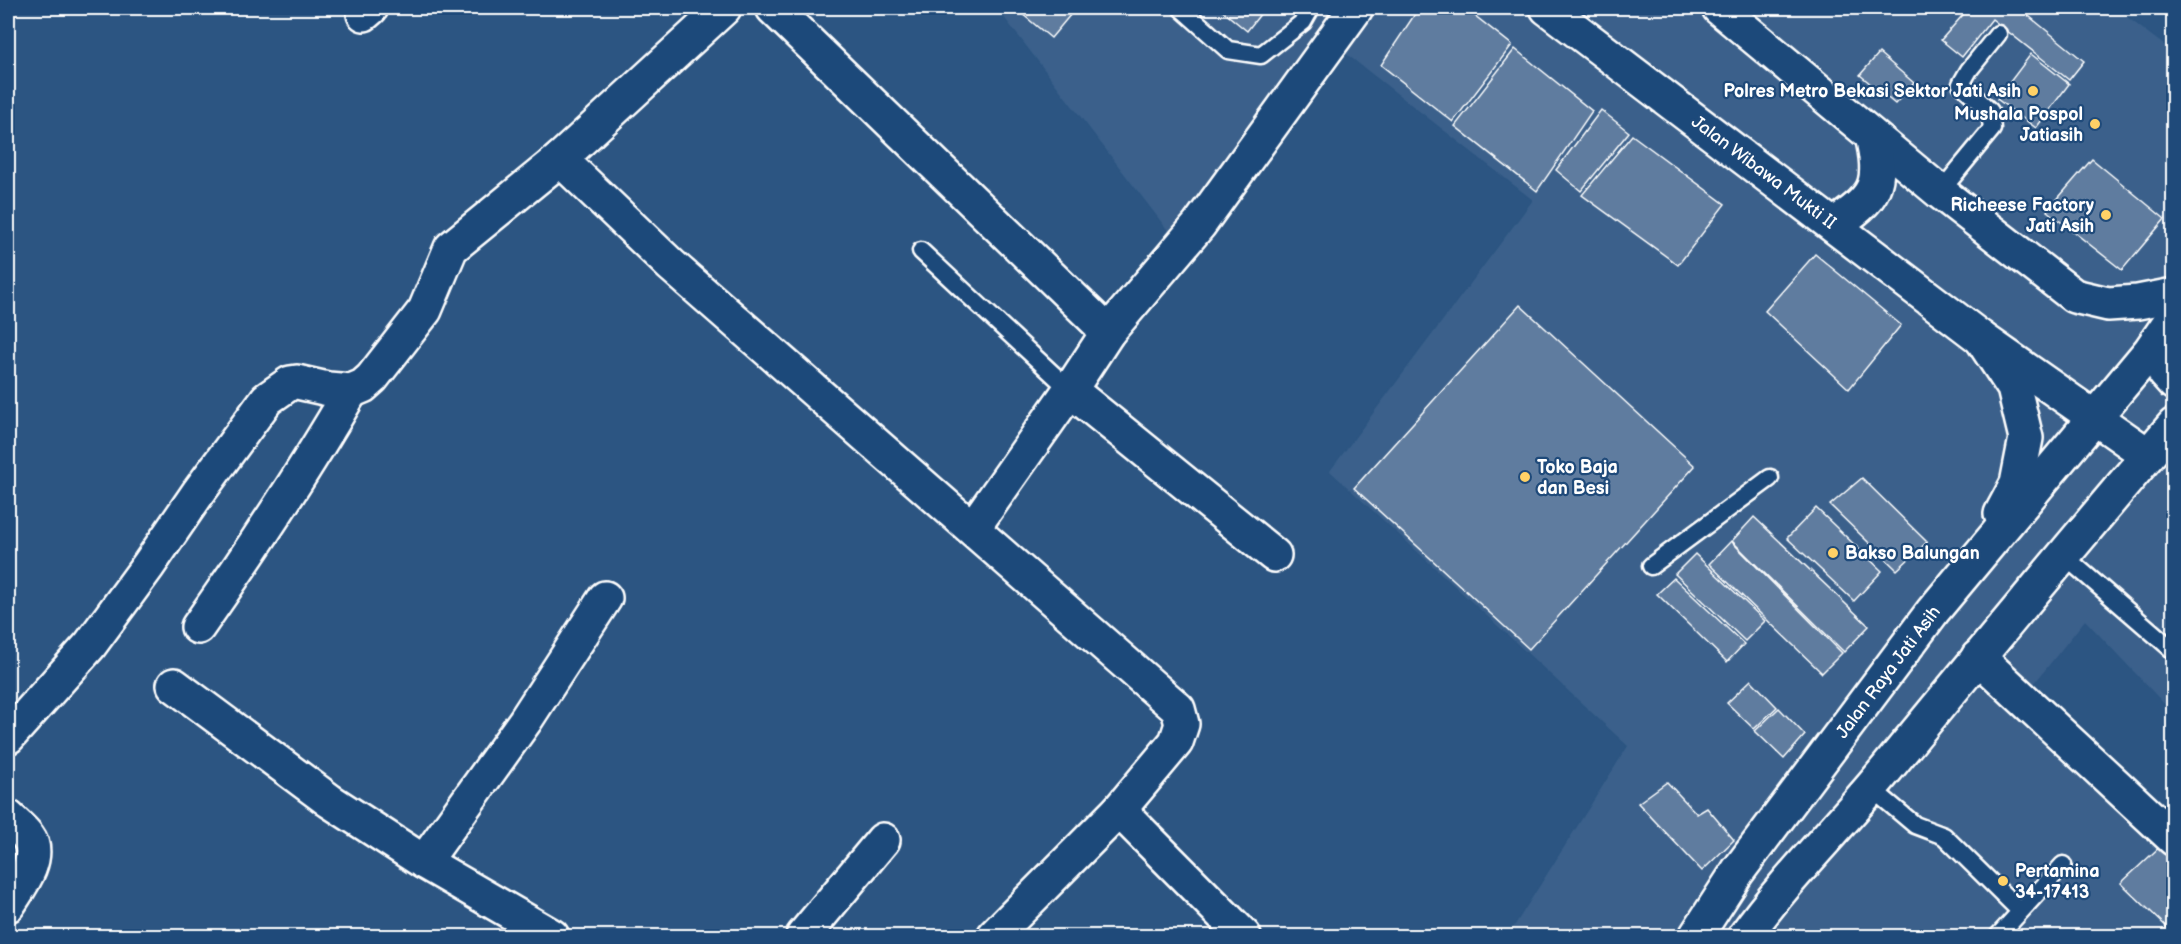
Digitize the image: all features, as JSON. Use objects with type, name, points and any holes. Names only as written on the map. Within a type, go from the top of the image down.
[{"type":"street","points":[[8,737],[90,645],[267,399],[290,383],[297,382],[328,389],[351,390],[363,386],[372,378],[425,310],[451,248],[561,159],[723,8]]},
{"type":"street","points":[[773,8],[1108,332]]},
{"type":"street","points":[[973,528],[1071,390],[1108,332],[1199,225],[1356,8]]},
{"type":"street","name":"Jalan Wibawa Mukti II","points":[[1547,8],[1981,338],[2093,417]]},
{"type":"street","points":[[1719,8],[1940,192],[2074,296],[2108,304],[2138,302],[2174,295]]},
{"type":"street","points":[[1834,225],[1857,210],[1876,185],[1878,162],[1872,136]]},
{"type":"street","points":[[561,159],[671,266],[1178,709],[1182,724],[1176,742],[1119,810],[994,936]]},
{"type":"street","points":[[2166,328],[2165,373],[2174,383]]},
{"type":"street","name":"Jalan Raya Jati Asih","points":[[1696,936],[1738,871],[1933,611],[2080,436],[2166,328]]},
{"type":"street","points":[[1978,558],[2017,484],[2026,438],[2014,388],[1981,338]]},
{"type":"street","points":[[198,627],[258,540],[321,442],[351,390]]},
{"type":"street","points":[[1071,390],[1274,555]]},
{"type":"street","points":[[2093,417],[2148,455]]},
{"type":"street","points":[[1745,936],[1768,904],[1871,788],[2063,555],[2174,425]]},
{"type":"street","points":[[424,862],[525,721],[605,598]]},
{"type":"street","points":[[1978,657],[2174,839]]},
{"type":"street","points":[[174,686],[330,801],[424,862],[552,936]]},
{"type":"street","points":[[1119,810],[1244,936]]},
{"type":"street","points":[[8,817],[32,844],[28,872],[8,904]]},
{"type":"street","points":[[803,936],[883,840]]},
{"type":"lane","points":[[1181,8],[1228,50],[1261,55],[1303,22],[1311,8]]},
{"type":"lane","points":[[1940,192],[1992,129],[1990,111],[1961,84],[1969,70],[1998,34]]},
{"type":"lane","points":[[921,250],[1071,390]]},
{"type":"lane","points":[[1651,566],[1770,478]]},
{"type":"lane","points":[[2063,555],[2174,651]]},
{"type":"lane","points":[[1871,788],[1915,825],[1944,836],[2020,912]]},
{"type":"lane","points":[[1998,936],[2063,865]]},
{"type":"shaded area","points":[[997,8],[2115,8],[2173,52],[2173,713],[2085,620],[2025,695],[2173,842],[2173,936],[1508,936],[1628,746],[1330,471],[1533,200],[1326,38],[1173,237]]},
{"type":"building","points":[[1015,8],[1076,8],[1051,38]]},
{"type":"building","points":[[1219,8],[1265,8],[1247,31]]},
{"type":"building","points":[[1419,8],[1465,8],[1512,45],[1453,122],[1381,65]]},
{"type":"building","points":[[1969,8],[2019,8],[2084,61],[2069,80],[1992,19],[1962,57],[1941,40]]},
{"type":"building","points":[[1515,49],[1592,111],[1537,191],[1455,126]]},
{"type":"building","points":[[1879,53],[1914,83],[1895,104],[1860,75]]},
{"type":"building","name":"Polres Metro Bekasi Sektor Jati Asih","points":[[2031,54],[2069,84],[2036,128],[1997,99]]},
{"type":"building","points":[[1601,110],[1629,132],[1581,191],[1556,170]]},
{"type":"building","points":[[1632,135],[1725,204],[1678,265],[1582,195]]},
{"type":"building","name":"Richeese Factory Jati Asih","points":[[2092,159],[2165,219],[2122,270],[2047,211]]},
{"type":"building","points":[[1815,254],[1901,325],[1849,389],[1765,311]]},
{"type":"building","name":"Toko Baja dan Besi","points":[[1520,305],[1695,466],[1529,649],[1354,488]]},
{"type":"building","points":[[1862,478],[1927,542],[1897,570],[1830,505]]},
{"type":"building","points":[[1816,508],[1882,571],[1854,601],[1787,538]]},
{"type":"building","points":[[1754,517],[1869,626],[1844,652],[1732,541]]},
{"type":"building","points":[[1731,541],[1842,653],[1822,673],[1709,564]]},
{"type":"building","points":[[1695,554],[1765,621],[1745,641],[1675,574]]},
{"type":"building","points":[[1674,578],[1744,644],[1727,662],[1657,594]]},
{"type":"building","points":[[1751,680],[1777,707],[1754,729],[1727,703]]},
{"type":"building","points":[[1779,708],[1805,735],[1784,759],[1755,731]]},
{"type":"building","points":[[1667,782],[1697,814],[1707,808],[1734,840],[1702,871],[1638,803]]},
{"type":"building","points":[[2165,842],[2174,851],[2174,934],[2121,883]]},
{"type":"place","name":"Polres Metro Bekasi Sektor Jati Asih","points":[[2033,91]]},
{"type":"place","name":"Mushala Pospol Jatiasih","points":[[2095,124]]},
{"type":"place","name":"Richeese Factory Jati Asih","points":[[2106,215]]},
{"type":"place","name":"Toko Baja dan Besi","points":[[1525,477]]},
{"type":"place","name":"Bakso Balungan","points":[[1833,553]]},
{"type":"place","name":"Pertamina 34-17413","points":[[2003,881]]}]
